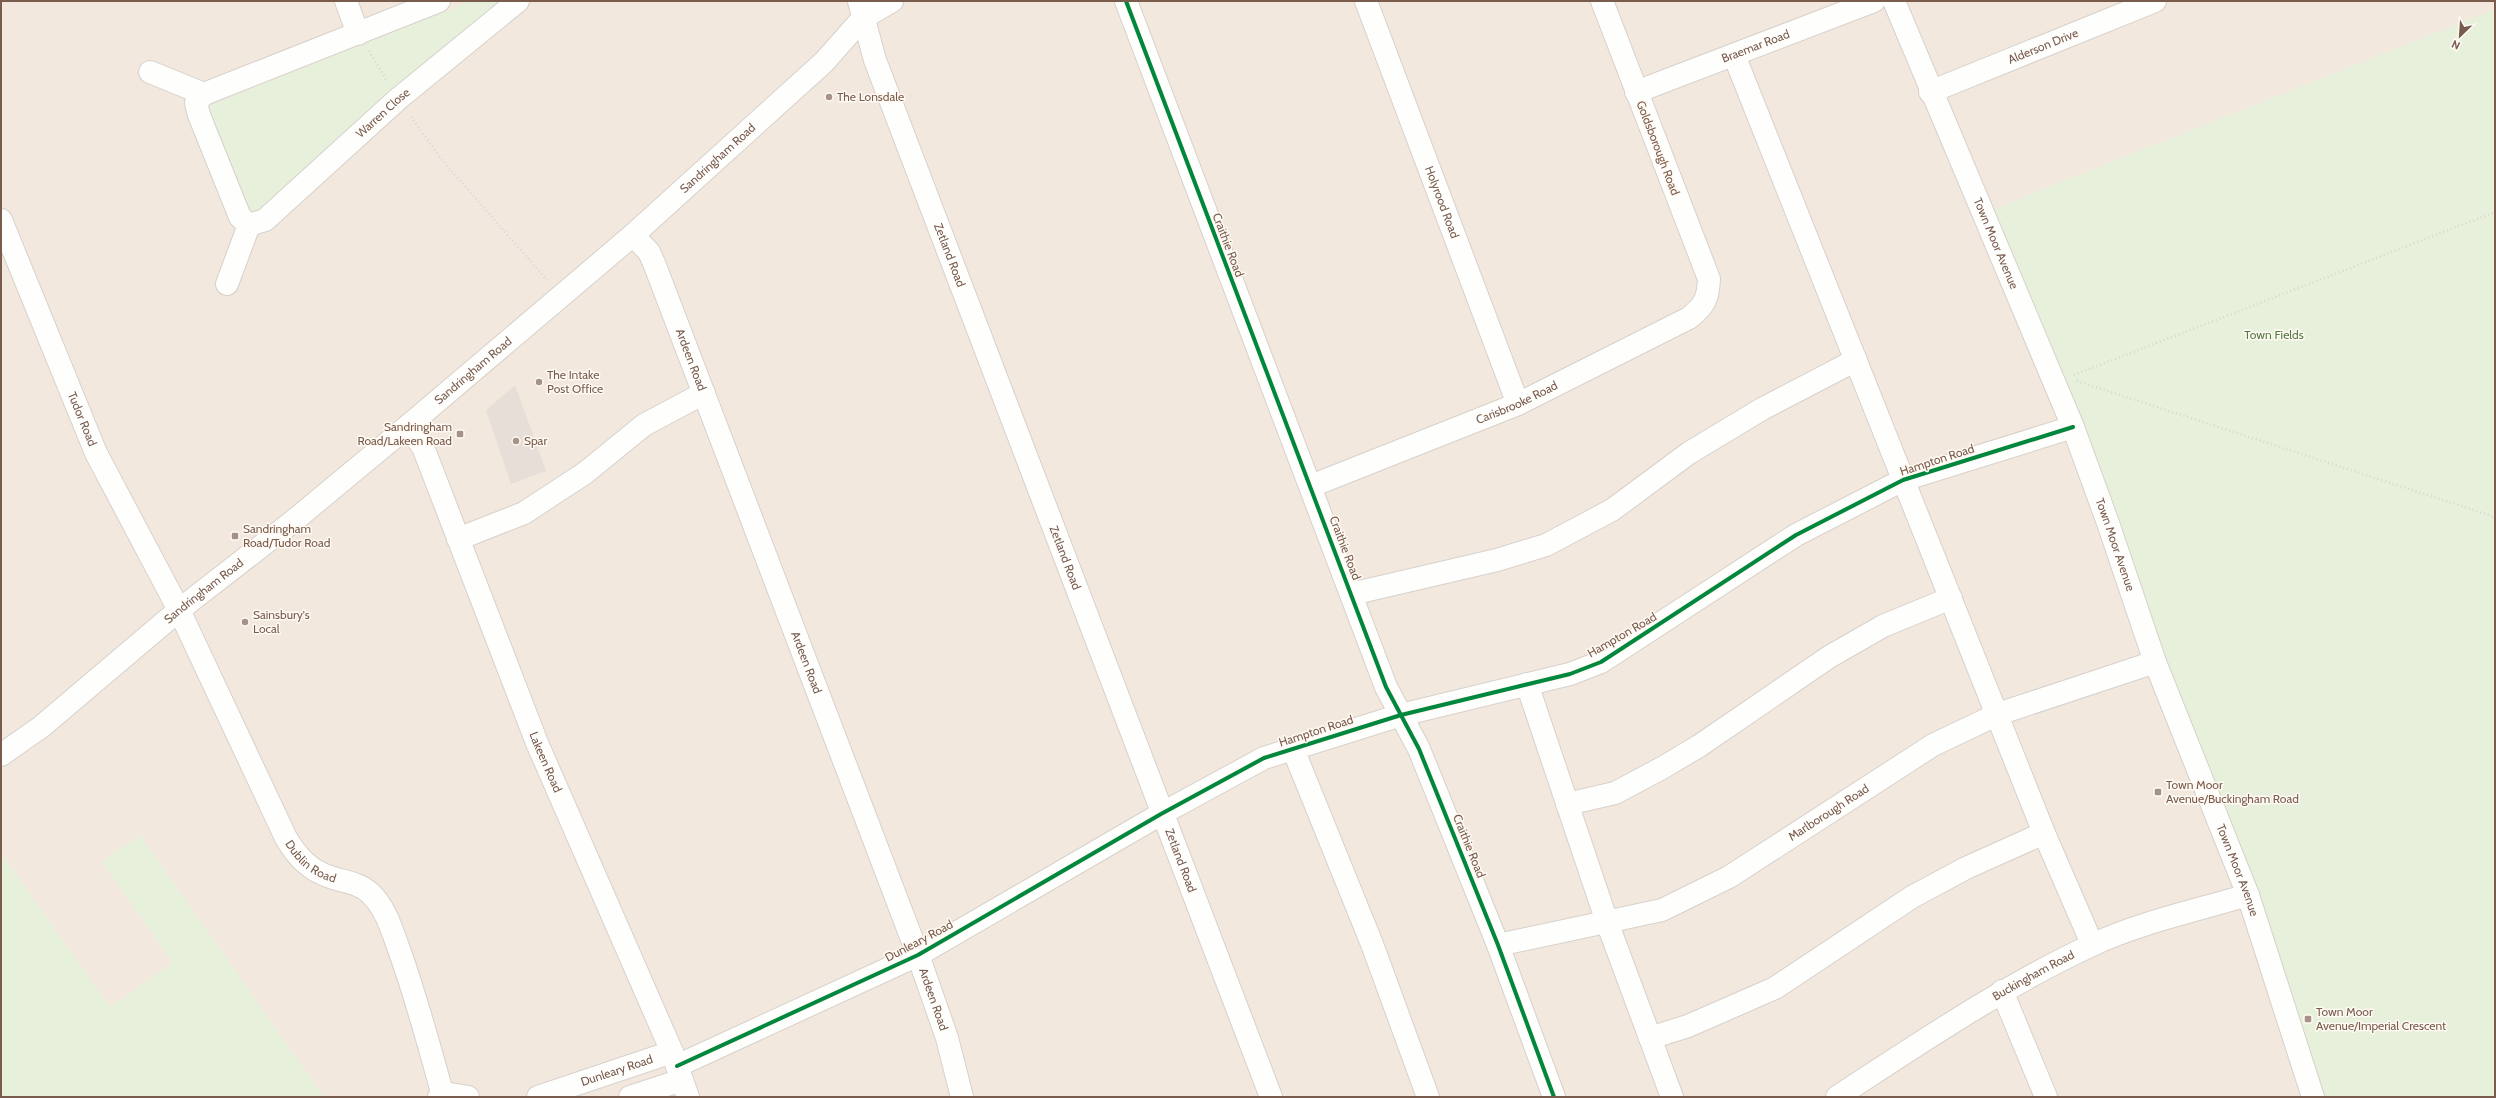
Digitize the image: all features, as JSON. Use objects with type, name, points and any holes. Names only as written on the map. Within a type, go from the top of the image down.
[{"type":"street","points":[[346,1],[358,34]]},
{"type":"street","points":[[227,284],[249,225],[240,217],[198,114],[196,104],[204,94],[439,1]]},
{"type":"street","name":"Warren Close","points":[[249,225],[265,220],[398,99],[518,1]]},
{"type":"street","name":"Sandringham Road","points":[[1,755],[41,727],[179,610],[291,523],[633,235],[824,62],[861,9],[892,1]]},
{"type":"street","name":"Craithie Road","points":[[1126,1],[1386,687],[1402,714],[1419,750],[1498,945],[1554,1097]]},
{"type":"street","name":"Holyrood Road","points":[[1366,1],[1518,404]]},
{"type":"street","name":"Goldsborough Road","points":[[1602,1],[1709,279],[1708,296]]},
{"type":"street","name":"Braemar Road","points":[[1636,92],[1874,1]]},
{"type":"street","name":"Town Moor Avenue","points":[[1894,1],[1930,92],[2073,427],[2108,523],[2155,662],[2248,895],[2312,1097]]},
{"type":"street","name":"Alderson Drive","points":[[1930,92],[2155,1]]},
{"type":"street","name":"Zetland Road","points":[[861,9],[875,60],[1160,814],[1271,1097]]},
{"type":"street","points":[[1734,55],[1998,714],[2044,833],[2092,944]]},
{"type":"street","points":[[150,72],[204,94]]},
{"type":"street","name":"Tudor Road","points":[[1,220],[96,454],[179,610]]},
{"type":"street","name":"Ardeen Road","points":[[633,235],[649,252],[654,263],[704,393],[918,955],[947,1038],[962,1097]]},
{"type":"street","name":"Carisbrooke Road","points":[[1311,486],[1518,404],[1689,318],[1701,309],[1708,296]]},
{"type":"street","points":[[1351,594],[1490,562],[1546,544],[1612,510],[1696,449],[1762,409],[1856,360]]},
{"type":"street","points":[[458,538],[531,509],[585,473],[649,421],[704,393]]},
{"type":"street","name":"Lakeen Road","points":[[408,426],[423,447],[537,743],[680,1074]]},
{"type":"street","name":"Hampton Road","points":[[1160,814],[1264,758],[1402,714],[1570,674],[1601,662],[1796,535],[1903,480],[2073,427]]},
{"type":"street","points":[[1567,804],[1615,794],[1699,746],[1829,657],[1883,626],[1951,598]]},
{"type":"street","name":"Dublin Road","points":[[179,610],[286,838],[298,857],[313,870],[353,882],[369,892],[380,905],[392,930],[420,1009],[441,1096]]},
{"type":"street","name":"Marlborough Road","points":[[1498,945],[1662,910],[1728,877],[1933,745],[1998,714],[2155,662]]},
{"type":"street","points":[[1527,684],[1607,922],[1672,1097]]},
{"type":"street","points":[[1293,749],[1372,944],[1428,1097]]},
{"type":"street","name":"Dunleary Road","points":[[630,1097],[680,1074],[918,955],[1160,814]]},
{"type":"street","points":[[1650,1038],[1688,1026],[1775,988],[1912,897],[1966,868],[2044,833]]},
{"type":"street","name":"Buckingham Road","points":[[1837,1097],[2002,991],[2092,944],[2114,935],[2248,895]]},
{"type":"street","points":[[2002,991],[2046,1097]]},
{"type":"street","name":"Dunleary Road","points":[[538,1097],[680,1074]]},
{"type":"street","points":[[441,1096],[450,1094],[468,1097]]},
{"type":"path","points":[[358,34],[398,99],[442,160],[561,296]]},
{"type":"path","points":[[2068,378],[2495,212]]},
{"type":"path","points":[[2075,380],[2495,517]]},
{"type":"shaded area","points":[[1,1],[2495,1],[2495,1097],[1,1097]]},
{"type":"green space","points":[[472,1],[501,1],[261,213],[252,213],[210,112],[211,105]]},
{"type":"green space","name":"Town Fields","points":[[2495,9],[2495,1097],[2313,1097],[1989,211]]},
{"type":"green space","points":[[140,835],[324,1097],[1,1097],[1,853],[110,1007],[173,963],[102,862]]},
{"type":"building","name":"Spar","points":[[515,385],[546,471],[511,484],[486,410]]},
{"type":"cycle path","points":[[1126,1],[1386,687],[1419,749],[1498,945],[1554,1097]]},
{"type":"cycle path","points":[[677,1066],[918,955],[1161,814],[1264,758],[1401,715],[1570,674],[1601,662],[1796,535],[1903,480],[2073,427]]},
{"type":"place","name":"The Lonsdale","points":[[829,97]]},
{"type":"place","name":"The Intake Post Office","points":[[539,382]]},
{"type":"place","name":"Sandringham Road/Lakeen Road","points":[[460,434]]},
{"type":"place","name":"Spar","points":[[516,441]]},
{"type":"place","name":"Sandringham Road/Tudor Road","points":[[235,536]]},
{"type":"place","name":"Sainsbury's Local","points":[[245,622]]},
{"type":"place","name":"Town Moor Avenue/Buckingham Road","points":[[2158,792]]},
{"type":"place","name":"Town Moor Avenue/Imperial Crescent","points":[[2308,1019]]}]
